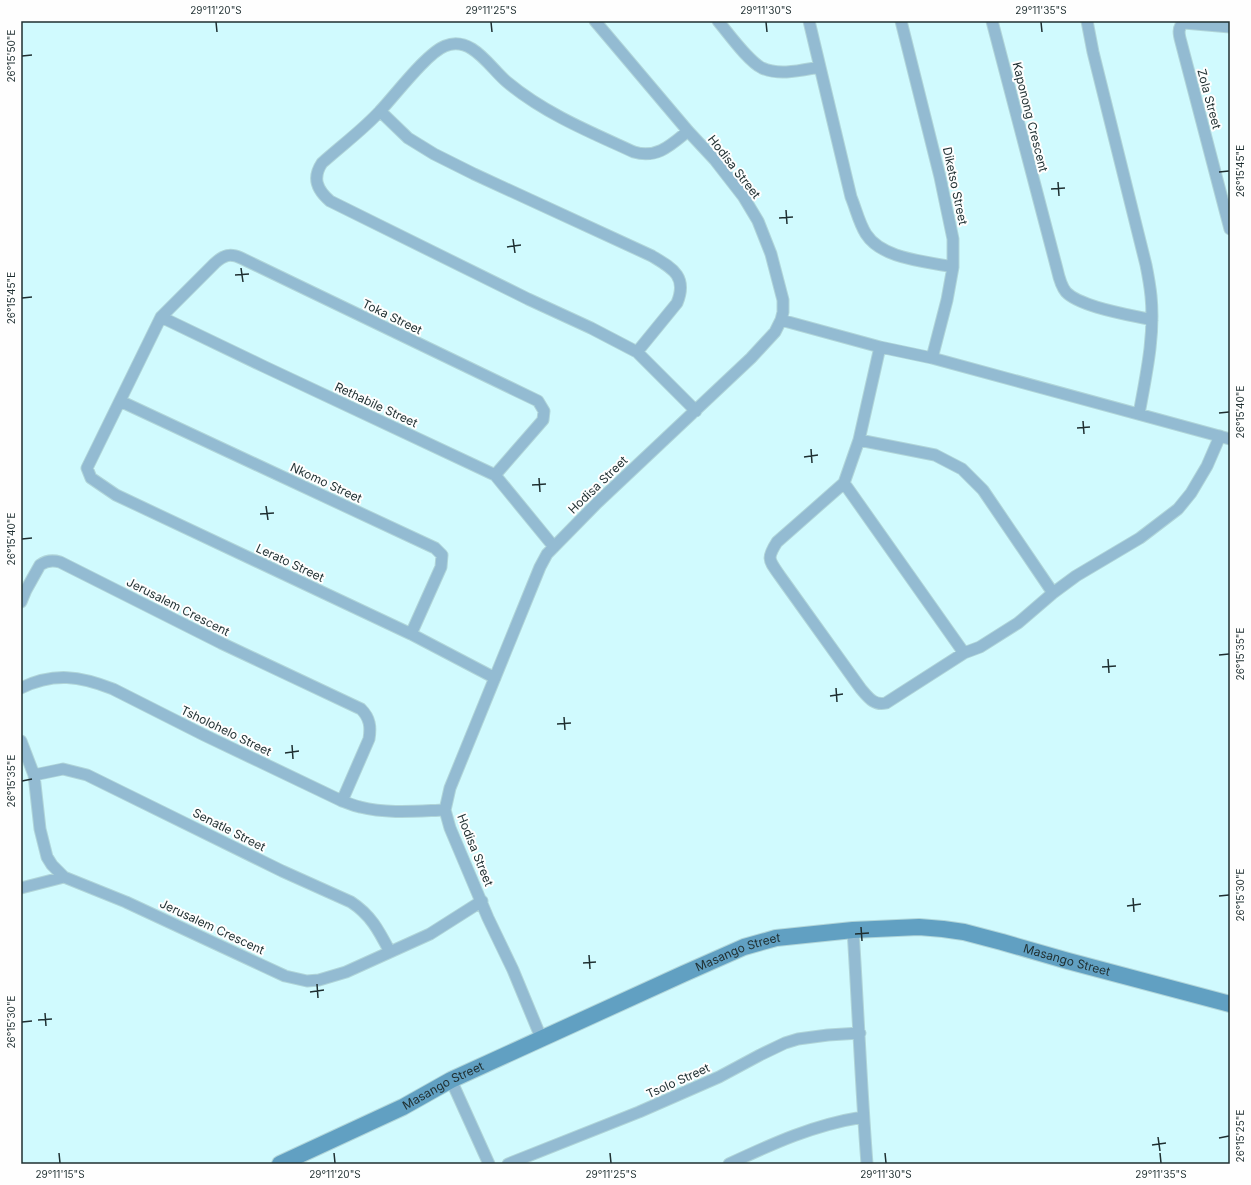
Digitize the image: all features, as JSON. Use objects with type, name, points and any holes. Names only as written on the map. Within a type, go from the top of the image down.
[{"type":"street","name":"Hodisa Street","points":[[542,1040],[514,970],[488,918],[450,828],[445,810],[450,788],[540,567],[547,554],[597,503],[751,358],[775,332],[783,312],[783,300],[771,254],[758,221],[743,196],[595,21]]},
{"type":"street","points":[[718,21],[746,54],[761,68],[780,71],[820,67]]},
{"type":"street","points":[[809,21],[851,197],[861,225],[866,234],[879,248],[894,255],[953,267]]},
{"type":"street","name":"Diketso Street","points":[[901,21],[940,177],[953,239],[953,267],[947,300],[932,358]]},
{"type":"street","name":"Kaponong Crescent","points":[[992,21],[1056,269],[1062,286],[1067,293],[1090,305],[1152,320]]},
{"type":"street","points":[[1086,21],[1146,265],[1151,296],[1152,320],[1149,362],[1139,414]]},
{"type":"street","name":"Zola Street","points":[[1230,27],[1184,22],[1179,29],[1181,42],[1230,229]]},
{"type":"street","points":[[688,131],[661,151],[642,154],[634,152],[570,122],[535,103],[501,78],[475,51],[458,43],[446,46],[436,52],[380,111],[322,162],[319,168],[317,182],[321,194],[330,201],[528,299],[591,328],[637,352],[696,410]]},
{"type":"street","points":[[380,111],[408,138],[434,154],[652,256],[673,269],[678,274],[680,284],[677,303],[637,352]]},
{"type":"street","name":"Toka Street","points":[[161,317],[222,257],[230,255],[241,258],[533,398],[541,405],[544,411],[543,420],[495,475]]},
{"type":"street","points":[[120,401],[161,317]]},
{"type":"street","name":"Rethabile Street","points":[[161,317],[495,475],[554,547]]},
{"type":"street","points":[[781,320],[880,347],[932,358],[1225,438],[1192,492],[1178,509],[1140,538],[1076,576],[1053,593],[1036,609],[1006,631],[980,647],[964,653],[886,703],[878,704],[861,689],[780,576],[769,557],[771,550],[777,542],[844,483],[859,440],[880,347]]},
{"type":"street","name":"Lerato Street","points":[[120,401],[87,468],[91,478],[116,495],[411,634],[495,678]]},
{"type":"street","name":"Nkomo Street","points":[[120,401],[435,548],[442,556],[441,567],[411,634]]},
{"type":"street","points":[[859,440],[935,455],[962,469],[984,490],[1053,593]]},
{"type":"street","points":[[844,483],[964,653]]},
{"type":"street","name":"Jerusalem Crescent","points":[[21,602],[40,565],[50,561],[60,562],[221,643],[360,709],[368,718],[370,731],[369,739],[342,801]]},
{"type":"street","name":"Tsholohelo Street","points":[[21,688],[34,681],[65,677],[99,684],[113,689],[204,735],[342,801],[376,810],[445,810]]},
{"type":"street","name":"Jerusalem Crescent","points":[[21,741],[34,776],[40,829],[44,849],[52,865],[64,877],[126,902],[285,976],[301,980],[319,980],[346,972],[430,934],[482,901]]},
{"type":"street","name":"Senatle Street","points":[[34,776],[63,770],[87,775],[282,871],[351,902],[369,916],[380,932],[390,952]]},
{"type":"street","points":[[21,888],[64,877]]},
{"type":"street","name":"Masango Street","points":[[280,1164],[403,1107],[451,1080],[744,947],[776,938],[853,930],[919,927],[964,932],[1230,1004]]},
{"type":"street","points":[[853,930],[867,1164]]},
{"type":"street","name":"Tsolo Street","points":[[508,1164],[639,1112],[719,1077],[785,1043],[798,1039],[860,1033]]},
{"type":"street","points":[[451,1080],[489,1164]]},
{"type":"street","points":[[729,1164],[787,1137],[806,1130],[842,1120],[863,1117]]}]
